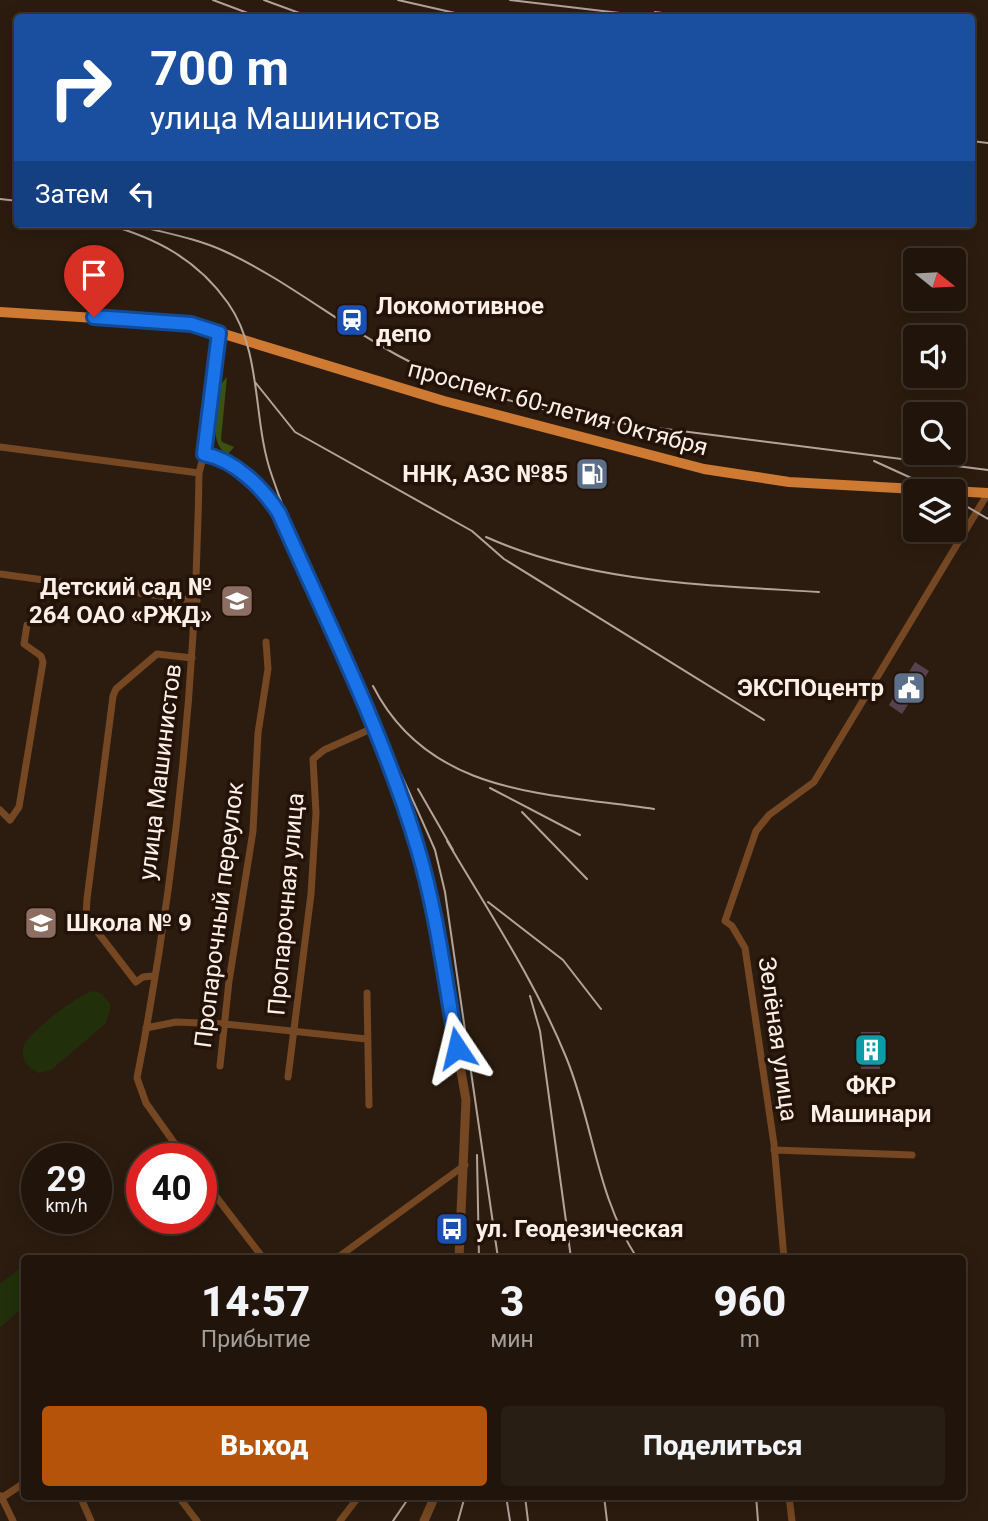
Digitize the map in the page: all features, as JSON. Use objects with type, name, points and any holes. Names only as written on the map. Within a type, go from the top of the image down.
[{"type":"highway","name":"проспект 60-летия Октября","points":[[0,312],[191,324],[444,401],[704,469],[789,482],[988,493]]},
{"type":"street","name":"улица Машинистов","points":[[174,1143],[146,1103],[137,1078],[176,822],[197,601],[199,473],[204,454],[219,333]]},
{"type":"street","points":[[0,447],[199,473]]},
{"type":"street","points":[[204,454],[216,456],[237,468],[268,497],[279,513],[402,800],[430,893],[466,1100],[459,1255]]},
{"type":"street","name":"Зелёная улица","points":[[784,1255],[774,1150],[745,948],[732,926],[724,921],[747,849],[756,831],[769,815],[814,782],[988,493]]},
{"type":"street","points":[[0,574],[197,601]]},
{"type":"street","points":[[0,810],[7,818],[16,816],[22,797],[43,662],[41,656],[24,644],[27,625]]},
{"type":"street","name":"Пропарочный переулок","points":[[220,1066],[229,981],[253,831],[258,733],[268,669],[267,642]]},
{"type":"street","points":[[153,976],[143,977],[136,982],[86,917],[88,886],[111,703],[116,689],[158,654],[192,658]]},
{"type":"street","name":"Пропарочная улица","points":[[288,1077],[311,894],[316,813],[313,759],[324,750],[373,728]]},
{"type":"street","points":[[367,993],[369,1105]]},
{"type":"street","points":[[146,1028],[176,1022],[225,1024],[366,1039]]},
{"type":"street","points":[[774,1150],[912,1154]]},
{"type":"street","points":[[341,1255],[465,1165]]},
{"type":"street","points":[[217,1198],[261,1255]]},
{"type":"street","points":[[13,1521],[1,1498],[21,1485]]},
{"type":"street","points":[[82,1500],[91,1521]]},
{"type":"street","points":[[181,1500],[197,1521]]},
{"type":"street","points":[[340,1521],[356,1500]]},
{"type":"street","points":[[424,1521],[433,1500]]},
{"type":"street","points":[[789,1500],[792,1521]]},
{"type":"green space","points":[[227,377],[221,439],[234,447],[228,454],[217,442],[216,433],[221,384]]},
{"type":"green space","points":[[94,991],[102,994],[111,1005],[106,1023],[51,1070],[39,1073],[31,1068],[23,1055],[28,1040],[67,1005]]},
{"type":"green space","points":[[21,1267],[21,1310],[0,1327],[0,1284]]},
{"type":"building","name":"ЭКСПОцентр","points":[[915,662],[929,671],[902,714],[889,705]]},
{"type":"building","name":"ФКР Машинари","points":[[861,1032],[880,1032],[880,1069],[861,1069]]},
{"type":"railway","points":[[213,0],[250,14]]},
{"type":"railway","points":[[264,0],[302,14]]},
{"type":"railway","points":[[398,0],[459,14]]},
{"type":"railway","points":[[510,0],[628,14]]},
{"type":"railway","points":[[655,12],[670,14]]},
{"type":"railway","points":[[975,141],[988,143]]},
{"type":"railway","points":[[0,199],[14,201]]},
{"type":"railway","points":[[118,228],[142,236],[189,262],[216,288],[239,322],[252,365],[266,455],[289,523],[328,617],[435,850],[445,892],[498,1255]]},
{"type":"railway","points":[[147,228],[194,240],[247,262],[397,355],[448,379],[500,398],[610,422],[988,470]]},
{"type":"railway","points":[[255,382],[295,432],[472,531],[504,559],[764,720]]},
{"type":"railway","points":[[874,461],[913,479]]},
{"type":"railway","points":[[966,506],[988,519]]},
{"type":"railway","points":[[486,537],[525,552],[607,573],[692,584],[819,592]]},
{"type":"railway","points":[[373,686],[397,722],[425,749],[458,769],[494,783],[533,792],[654,809]]},
{"type":"railway","points":[[490,788],[580,835]]},
{"type":"railway","points":[[418,789],[453,850]]},
{"type":"railway","points":[[522,812],[587,879]]},
{"type":"railway","points":[[447,841],[511,947],[554,1029],[575,1083],[604,1185],[623,1234],[635,1255]]},
{"type":"railway","points":[[488,902],[563,960],[601,1009]]},
{"type":"railway","points":[[530,996],[540,1031],[571,1255]]},
{"type":"railway","points":[[477,1155],[479,1255]]},
{"type":"railway","points":[[393,1521],[407,1500]]},
{"type":"railway","points":[[458,1521],[464,1500]]},
{"type":"railway","points":[[507,1500],[510,1521]]},
{"type":"railway","points":[[525,1500],[528,1521]]},
{"type":"railway","points":[[604,1500],[607,1521]]},
{"type":"railway","points":[[756,1500],[758,1521]]},
{"type":"place","name":"Локомотивное депо","points":[[352,320]]},
{"type":"place","name":"ННК, АЗС №85","points":[[592,474]]},
{"type":"place","name":"Детский сад № 264 ОАО «РЖД»","points":[[237,601]]},
{"type":"place","name":"ЭКСПОцентр","points":[[909,688]]},
{"type":"place","name":"Школа № 9","points":[[41,923]]},
{"type":"place","name":"ФКР Машинари","points":[[871,1050]]},
{"type":"place","name":"ул. Геодезическая","points":[[452,1229]]},
{"type":"route","points":[[94,317],[191,324],[219,333],[204,454],[216,456],[237,468],[268,497],[279,513],[373,728],[402,800],[424,869],[457,1048]]}]
